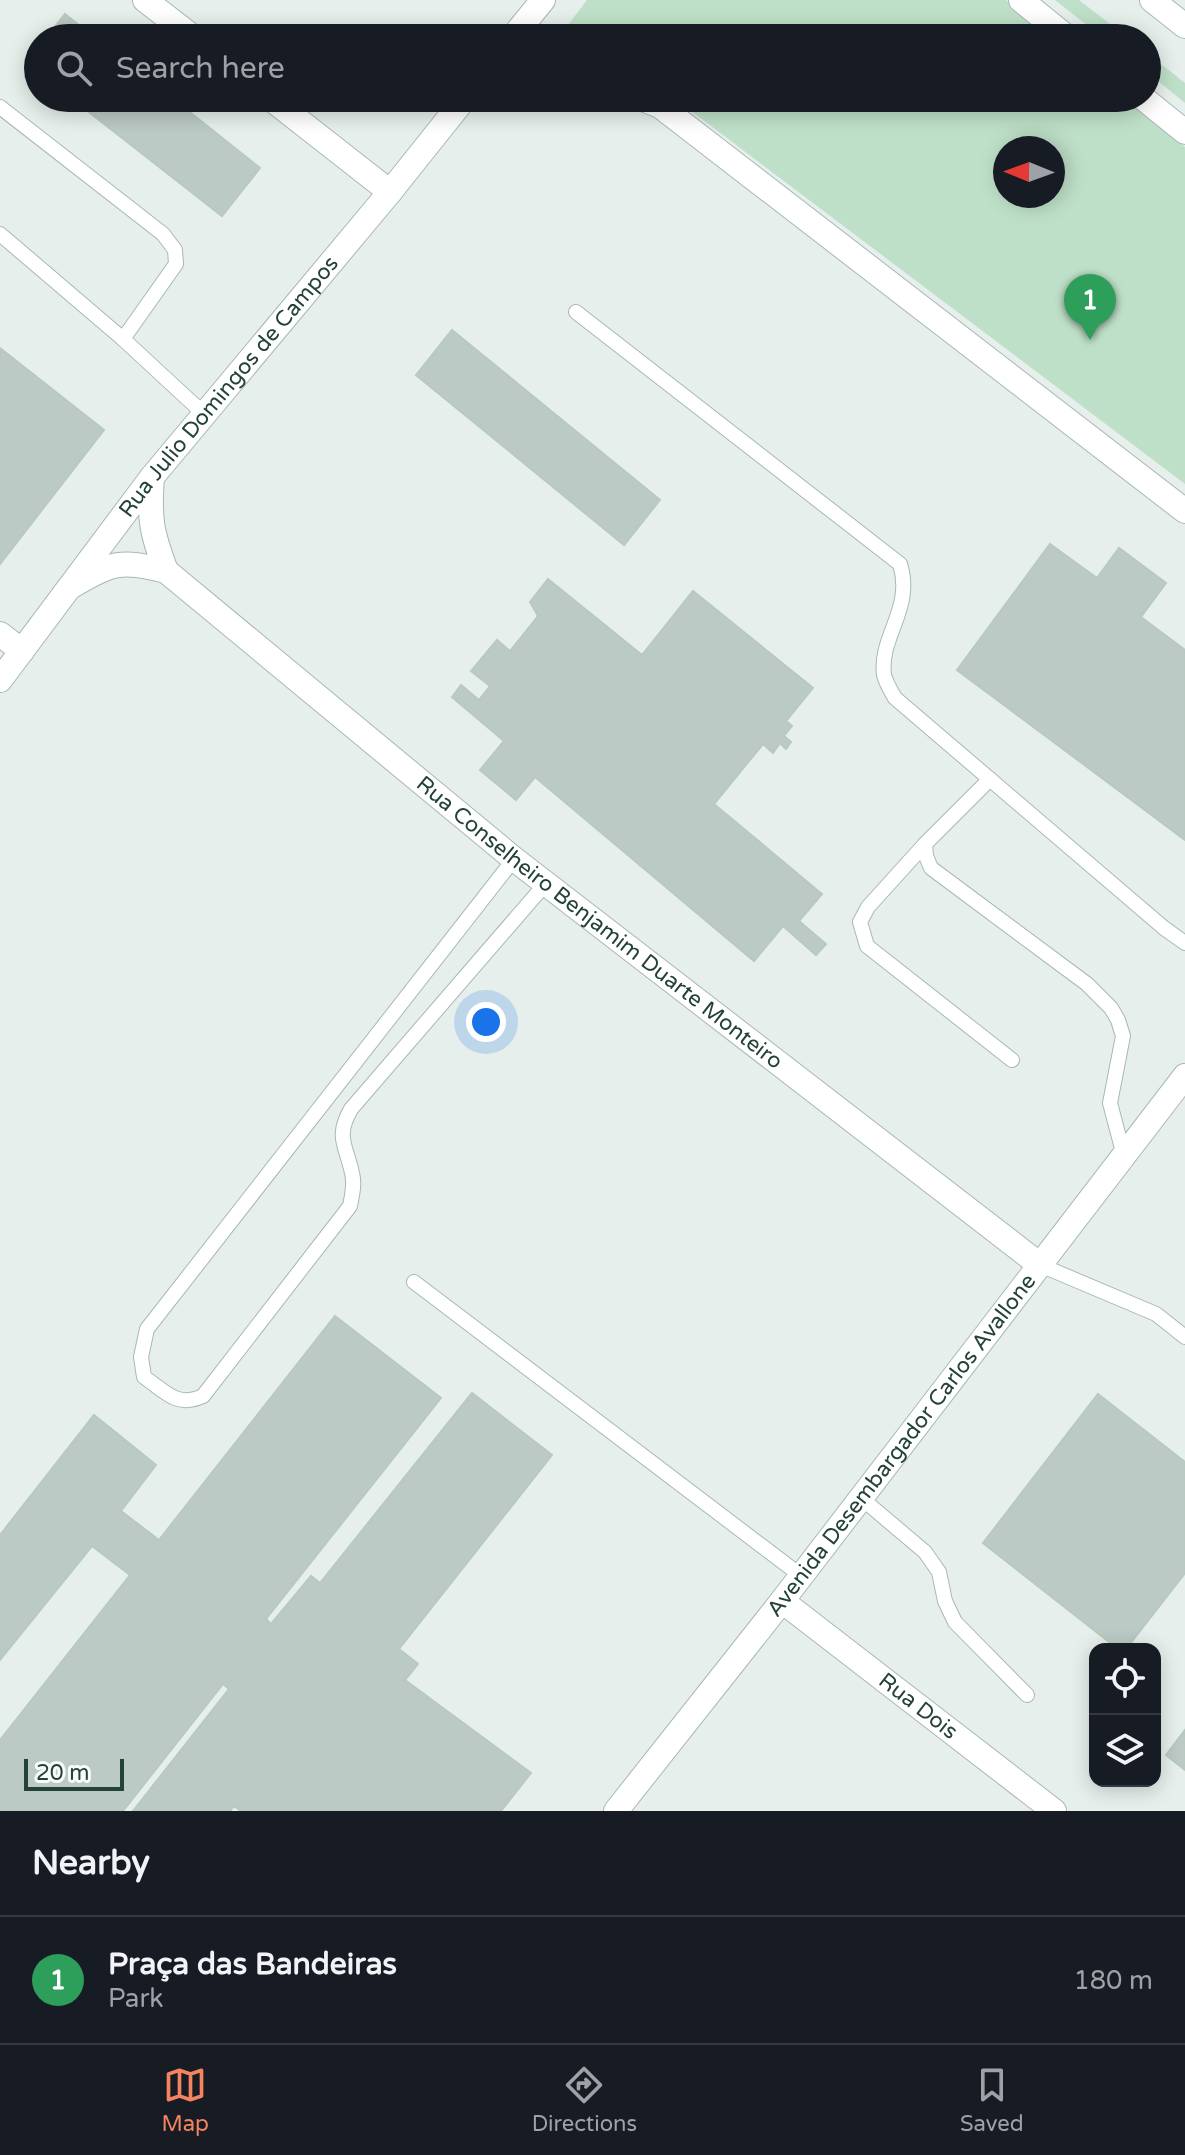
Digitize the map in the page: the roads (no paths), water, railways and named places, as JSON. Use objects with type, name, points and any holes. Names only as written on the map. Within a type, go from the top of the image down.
[{"type":"street","points":[[145,0],[176,24]]},
{"type":"street","points":[[523,24],[543,0]]},
{"type":"street","points":[[1021,0],[1051,24]]},
{"type":"street","points":[[1152,0],[1185,26]]},
{"type":"street","points":[[288,112],[390,192]]},
{"type":"street","name":"Rua Julio Domingos de Campos","points":[[0,680],[203,413],[454,112]]},
{"type":"street","points":[[668,112],[1185,511]]},
{"type":"street","points":[[1160,112],[1185,132]]},
{"type":"street","name":"Rua Conselheiro Benjamim Duarte Monteiro","points":[[152,477],[152,534],[166,571]]},
{"type":"street","name":"Rua Conselheiro Benjamim Duarte Monteiro","points":[[70,587],[118,563],[134,563],[166,571],[514,859],[1040,1265]]},
{"type":"street","points":[[0,634],[22,651]]},
{"type":"street","name":"Avenida Desembargador Carlos Avallone","points":[[616,1811],[782,1601],[1185,1076]]},
{"type":"street","name":"Rua Dois","points":[[782,1601],[1054,1811]]},
{"type":"lane","points":[[0,107],[163,234],[175,250],[176,264],[123,339]]},
{"type":"lane","points":[[0,234],[123,339],[203,413]]},
{"type":"lane","points":[[576,312],[900,564],[905,594],[884,660],[884,678],[895,698],[1185,943]]},
{"type":"lane","points":[[990,779],[925,844],[868,907],[860,922],[867,946],[1012,1060]]},
{"type":"lane","points":[[925,844],[931,868],[1087,984],[1118,1020],[1123,1036],[1110,1103],[1124,1156]]},
{"type":"lane","points":[[514,859],[147,1329],[141,1357],[144,1377],[179,1402],[203,1396],[350,1206],[353,1176],[341,1135],[343,1122],[351,1109],[547,882]]},
{"type":"lane","points":[[1040,1265],[1156,1314],[1185,1337]]},
{"type":"lane","points":[[414,1282],[800,1575]]},
{"type":"lane","points":[[860,1497],[925,1552],[939,1572],[945,1601],[955,1622],[1027,1695]]},
{"type":"place","name":"Praça das Bandeiras","points":[[1090,340]]}]
